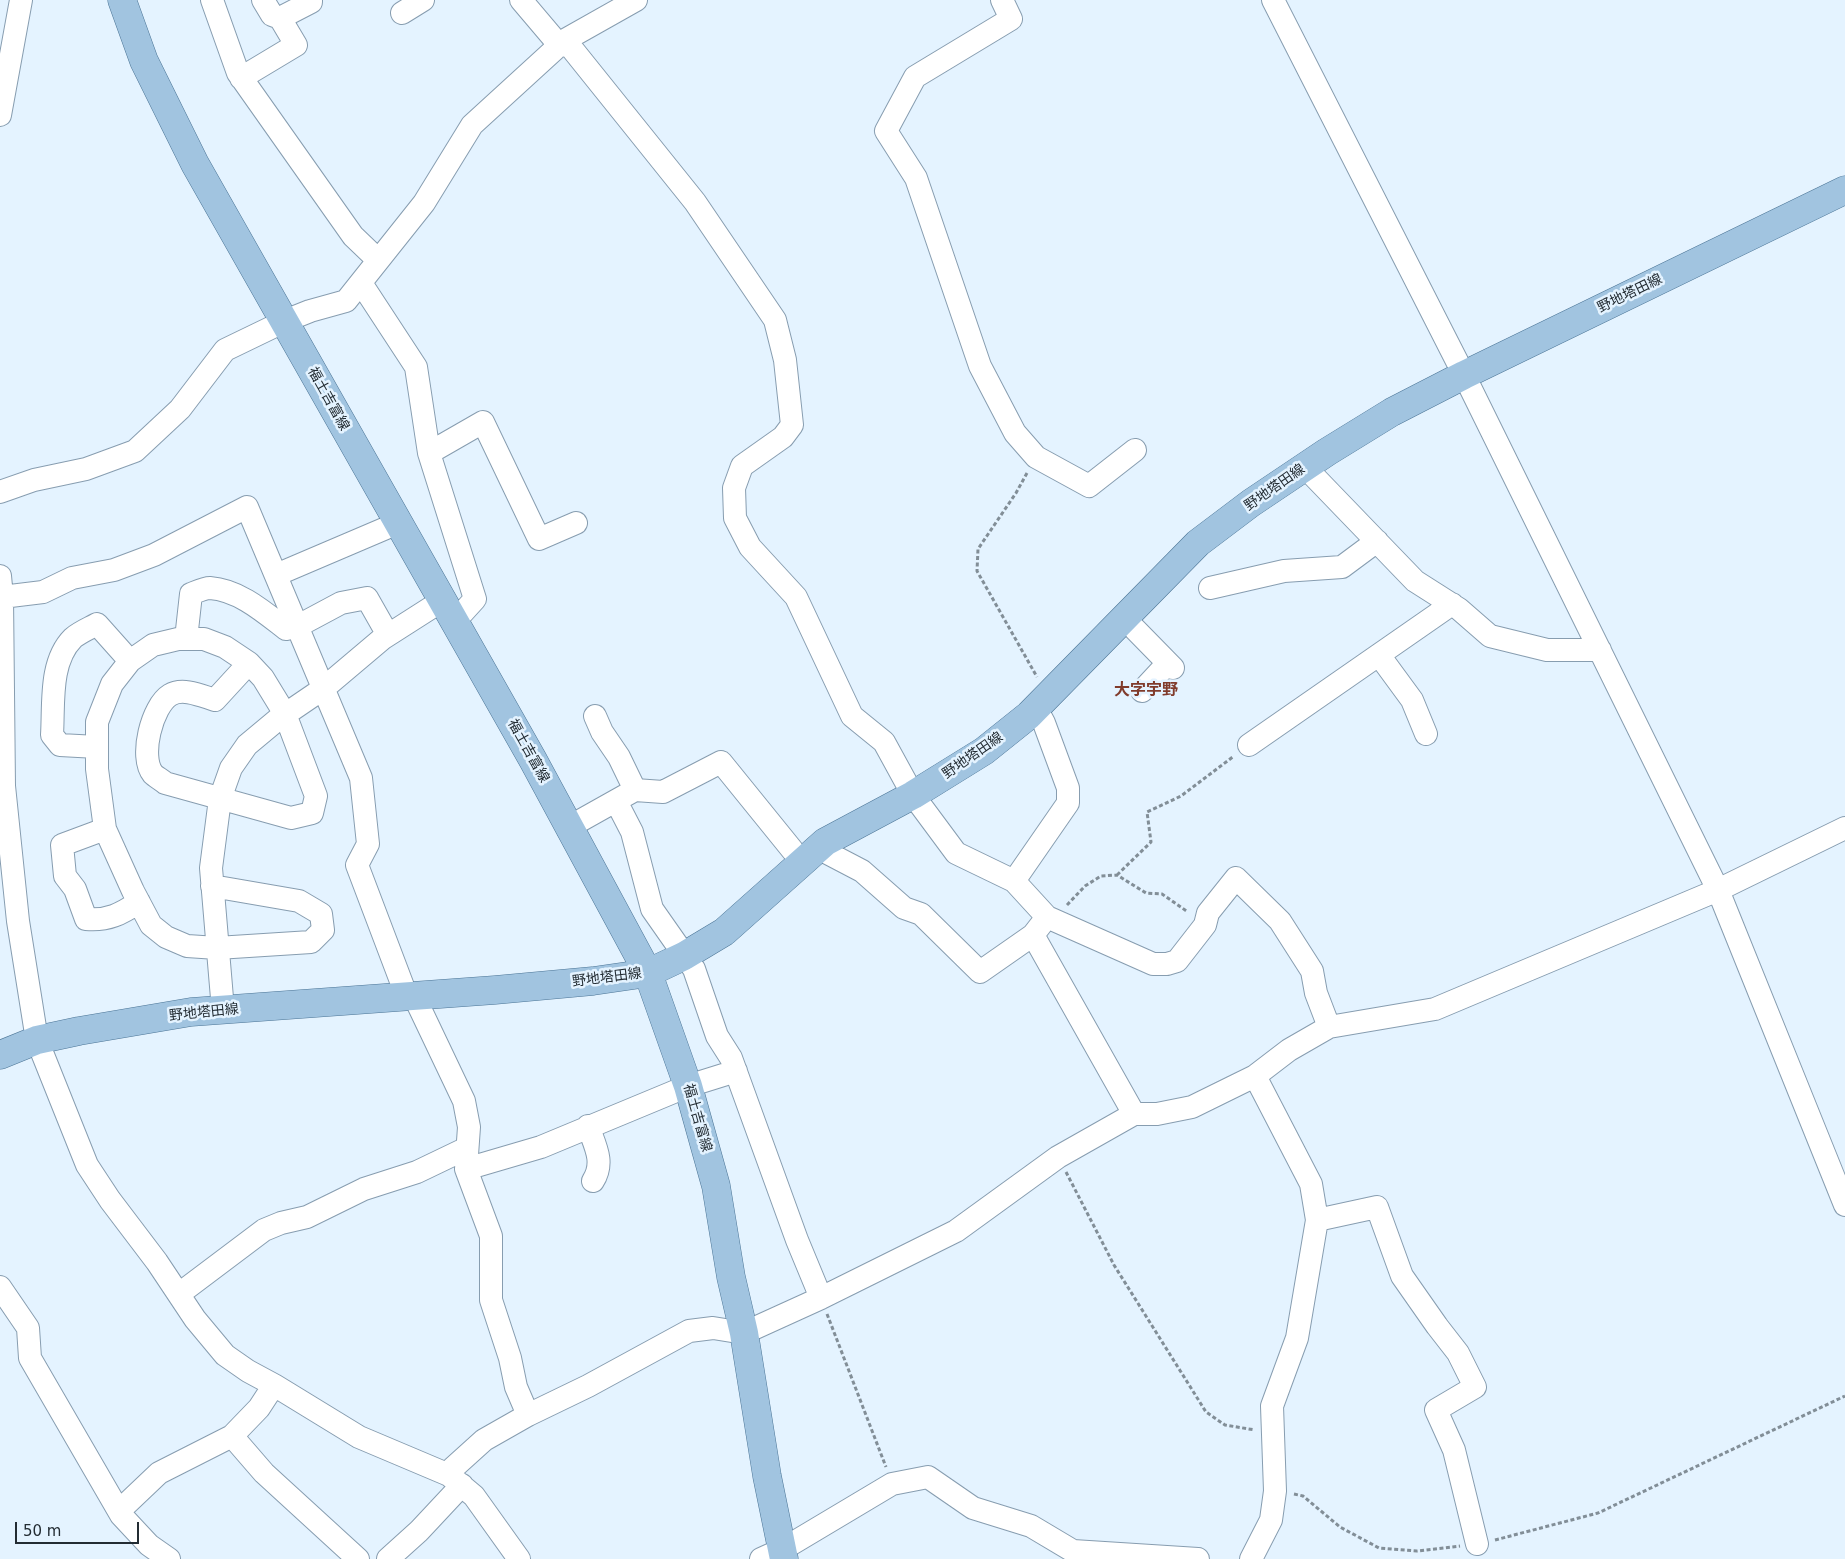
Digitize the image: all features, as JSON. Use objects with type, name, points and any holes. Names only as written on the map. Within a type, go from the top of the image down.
[{"type":"main road","name":"福土吉富線","points":[[122,0],[144,61],[194,164],[534,760],[648,973],[688,1086],[716,1186],[731,1277],[744,1333],[767,1476],[776,1556]]},
{"type":"main road","name":"野地塔田線","points":[[0,1055],[37,1040],[182,1014],[593,981],[648,973],[684,956],[724,932],[825,842],[913,795],[984,751],[1042,702],[1198,543],[1305,467],[1392,412],[1464,375],[1845,190]]},
{"type":"street","points":[[0,115],[21,0]]},
{"type":"street","points":[[212,0],[241,78],[353,236],[378,260]]},
{"type":"street","points":[[241,78],[296,46],[280,18],[272,15],[263,0]]},
{"type":"street","points":[[280,18],[311,2],[310,0]]},
{"type":"street","points":[[402,13],[423,0]]},
{"type":"street","points":[[521,0],[562,43],[695,202],[775,320],[785,360],[792,426],[783,437],[742,466],[734,488],[735,518],[750,547],[796,597],[852,716],[884,742],[913,795],[956,853],[1014,881],[1050,919],[1153,964],[1167,964],[1177,961],[1206,925],[1208,913],[1236,878],[1280,921],[1312,972],[1316,994],[1329,1027]]},
{"type":"street","points":[[0,492],[34,480],[86,469],[135,451],[180,409],[225,350],[310,312],[346,302],[424,203],[472,125],[562,43],[636,0]]},
{"type":"street","points":[[1002,0],[1011,19],[915,77],[886,131],[916,178],[980,366],[1015,433],[1036,457],[1089,486],[1135,450]]},
{"type":"street","points":[[1273,0],[1464,375],[1718,890],[1845,1205]]},
{"type":"street","points":[[223,1010],[211,868],[220,799],[231,768],[247,745],[285,714],[324,688],[388,635],[475,599],[429,453],[416,367],[361,283]]},
{"type":"street","points":[[429,453],[483,422],[539,539],[576,523]]},
{"type":"street","points":[[1305,467],[1415,581],[1452,604],[1490,636],[1547,650],[1600,650]]},
{"type":"street","points":[[519,1559],[474,1496],[457,1477],[359,1437],[248,1371],[225,1355],[195,1319],[157,1262],[110,1200],[88,1165],[37,1040],[9,923],[4,786],[1,587],[43,592],[72,578],[114,570],[154,555],[247,508],[361,778],[368,844],[357,865],[411,996],[464,1101],[469,1127],[466,1158],[491,1236],[491,1300],[510,1358],[516,1388],[528,1415]]},
{"type":"street","points":[[276,575],[398,523]]},
{"type":"street","points":[[1210,588],[1284,571],[1342,567],[1377,542]]},
{"type":"street","points":[[186,639],[191,594],[208,588],[233,594],[260,609],[286,629],[298,626],[341,603],[367,598],[388,635]]},
{"type":"street","points":[[1249,745],[1452,604]]},
{"type":"street","points":[[1124,618],[1171,665],[1142,691]]},
{"type":"street","points":[[97,747],[60,745],[52,735],[56,673],[63,652],[74,638],[97,624],[130,662]]},
{"type":"street","points":[[212,886],[299,901],[321,914],[323,930],[311,942],[218,948],[188,946],[166,938],[151,925],[105,829],[97,769],[97,722],[112,684],[130,662],[153,645],[178,639],[204,639],[225,647],[250,663],[264,678],[285,714],[316,796],[312,813],[291,818],[165,783],[152,773],[147,759],[151,724],[159,705],[170,694],[185,692],[215,700],[250,663]]},
{"type":"street","points":[[1379,655],[1412,700],[1426,734]]},
{"type":"street","points":[[1014,881],[1068,803],[1068,788],[1044,723],[1042,702]]},
{"type":"street","points":[[595,716],[602,732],[619,757],[635,790]]},
{"type":"street","points":[[569,827],[635,790],[663,792],[721,762],[810,855],[862,870],[904,908],[921,914],[980,972],[1033,935],[1050,919]]},
{"type":"street","points":[[616,801],[632,832],[652,909],[694,969],[717,1036],[731,1058],[797,1240],[821,1298]]},
{"type":"street","points":[[388,1559],[419,1530],[484,1440],[688,1331],[713,1328],[744,1333],[821,1298],[956,1231],[1058,1157],[1134,1114],[1157,1114],[1192,1108],[1255,1076],[1289,1050],[1329,1027],[1435,1009],[1718,890],[1845,828]]},
{"type":"street","points":[[105,829],[62,846],[65,876],[75,889],[86,920],[102,920],[125,912],[139,902]]},
{"type":"street","points":[[1033,935],[1134,1114]]},
{"type":"street","points":[[179,1294],[264,1230],[281,1222],[307,1217],[364,1189],[417,1172],[466,1158],[541,1147],[688,1086],[736,1071]]},
{"type":"street","points":[[1251,1559],[1271,1520],[1275,1491],[1272,1406],[1296,1338],[1317,1220],[1311,1184],[1255,1076]]},
{"type":"street","points":[[588,1126],[600,1164],[593,1181]]},
{"type":"street","points":[[1317,1220],[1376,1207],[1402,1276],[1458,1353],[1476,1387],[1436,1410],[1454,1450],[1477,1544]]},
{"type":"street","points":[[0,1287],[28,1328],[30,1358],[119,1510],[149,1545],[169,1559]]},
{"type":"street","points":[[119,1510],[159,1473],[232,1436],[259,1408],[274,1385]]},
{"type":"street","points":[[232,1436],[264,1473],[358,1559]]},
{"type":"street","points":[[776,1556],[892,1484],[928,1477],[973,1508],[1031,1526],[1073,1551],[1198,1559]]},
{"type":"path","points":[[1036,457],[1016,493],[978,549],[977,571],[1042,702]]},
{"type":"path","points":[[1118,875],[1151,842],[1147,812],[1181,796],[1249,745]]},
{"type":"path","points":[[1050,919],[1085,886],[1101,876],[1118,875],[1146,893],[1162,894],[1206,925]]},
{"type":"path","points":[[1058,1157],[1114,1264],[1206,1412],[1225,1425],[1273,1432]]},
{"type":"path","points":[[821,1298],[892,1484]]},
{"type":"path","points":[[1275,1491],[1303,1496],[1340,1527],[1379,1548],[1417,1551],[1477,1544],[1598,1513],[1845,1396]]},
{"type":"district","name":"大字宇野","points":[[1146,691]]}]
